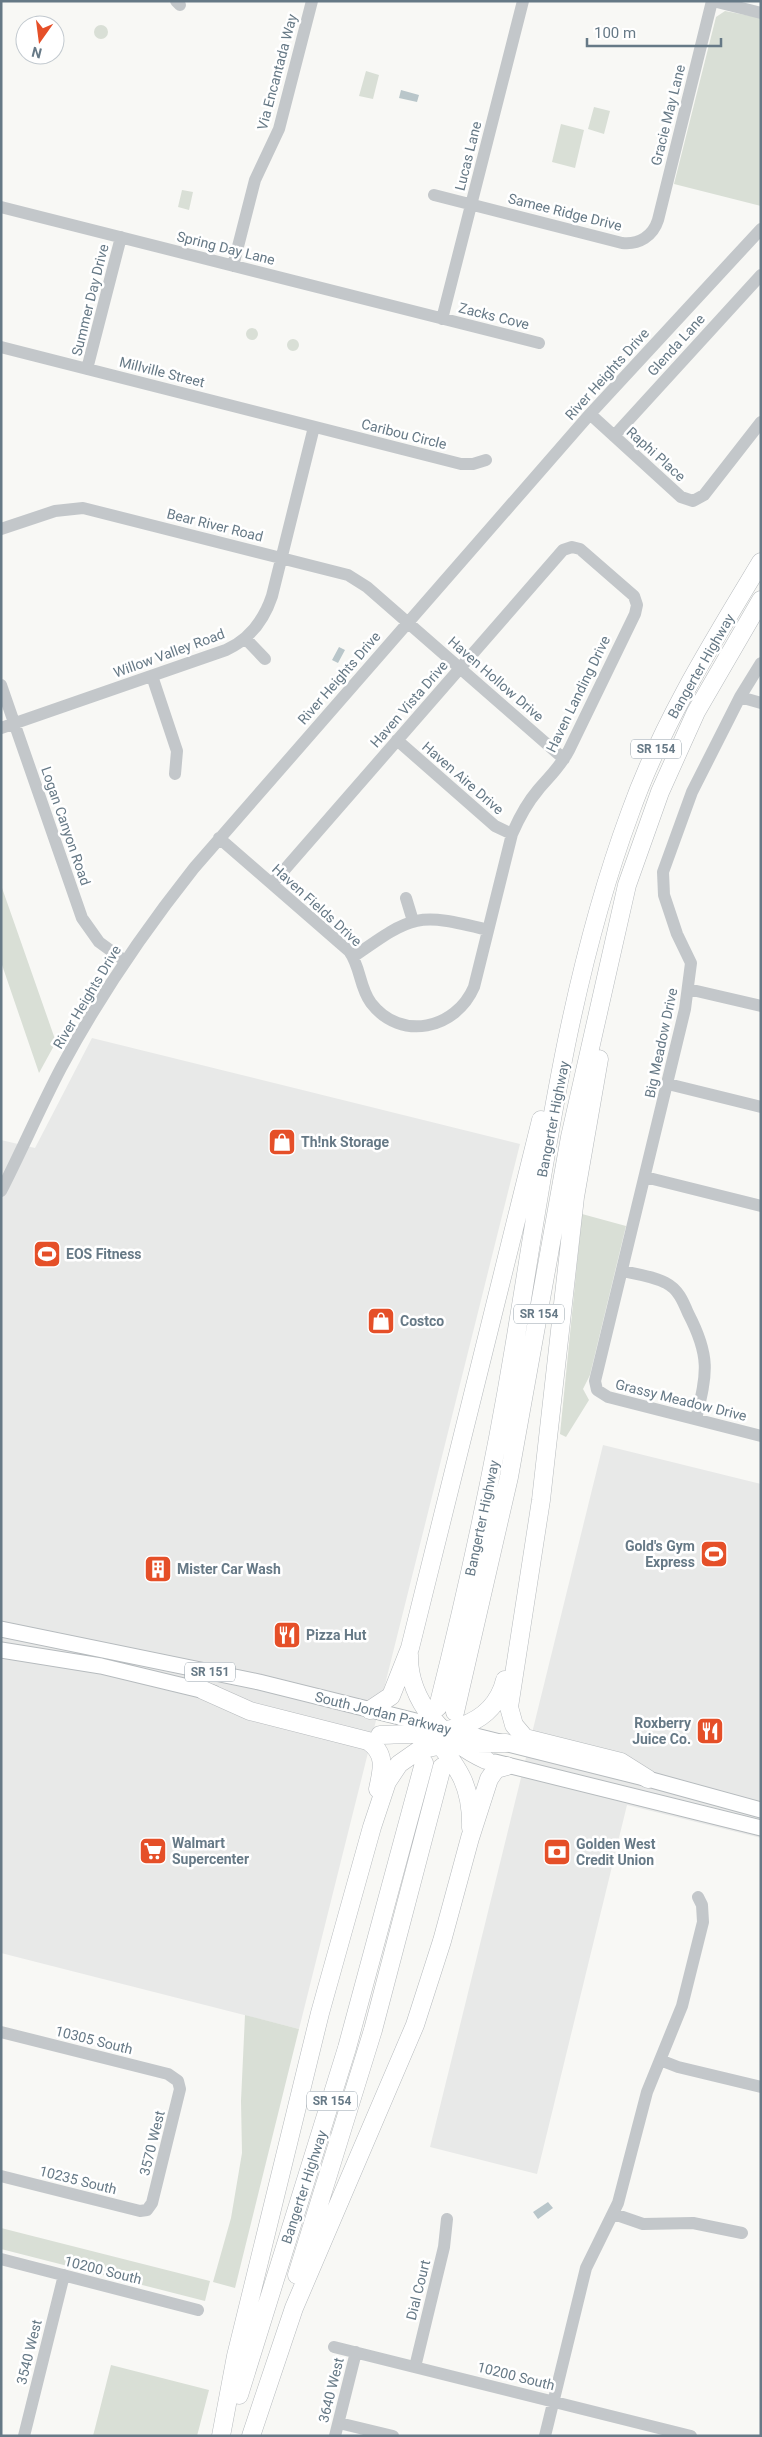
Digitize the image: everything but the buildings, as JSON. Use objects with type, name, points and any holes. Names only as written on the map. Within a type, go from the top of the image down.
[{"type":"highway","name":"Bangerter Highway","points":[[438,1707],[472,1569],[487,1498],[508,1387],[549,1135],[588,953],[617,848],[646,770],[690,681],[761,562]]},
{"type":"highway","name":"Bangerter Highway","points":[[250,2436],[374,2030],[440,1739],[509,1477],[570,1137],[620,915],[636,855],[672,764],[715,677],[761,600]]},
{"type":"highway","points":[[620,915],[615,961],[575,1197],[541,1500],[508,1703],[512,1723],[519,1733],[532,1740],[621,1762],[648,1779]]},
{"type":"highway","points":[[370,1710],[390,1696],[410,1648],[532,1157],[588,953]]},
{"type":"highway","points":[[220,2436],[236,2356],[307,2067],[372,1827],[387,1782],[394,1769],[412,1753],[478,1719],[496,1702],[504,1685],[519,1633]]},
{"type":"highway","points":[[410,1648],[409,1666],[418,1694],[440,1739],[461,1773],[468,1790],[471,1822],[470,1838]]},
{"type":"highway","points":[[203,1690],[250,1711],[371,1743],[380,1752],[382,1763],[372,1827]]},
{"type":"highway","points":[[380,1735],[506,1743]]},
{"type":"highway","name":"Bangerter Highway","points":[[226,2436],[347,2048],[440,1739]]},
{"type":"highway","points":[[440,1739],[486,1760]]},
{"type":"highway","points":[[250,2436],[294,2308],[416,2025],[442,1941],[470,1838],[491,1775],[496,1769],[508,1766]]},
{"type":"main road","name":"South Jordan Parkway","points":[[1,1629],[259,1682],[370,1710],[440,1739]]},
{"type":"main road","name":"South Jordan Parkway","points":[[1,1650],[101,1666],[380,1735]]},
{"type":"main road","points":[[506,1743],[761,1810]]},
{"type":"main road","points":[[486,1760],[761,1828]]},
{"type":"street","name":"Via Encantada Way","points":[[233,266],[258,172],[279,129],[312,1]]},
{"type":"street","name":"Lucas Lane","points":[[442,319],[523,1]]},
{"type":"street","points":[[712,1],[761,13]]},
{"type":"street","name":"Gracie May Lane","points":[[649,235],[658,220],[712,1]]},
{"type":"street","name":"Samee Ridge Drive","points":[[434,195],[622,243],[637,242],[649,235]]},
{"type":"street","name":"Spring Day Lane","points":[[1,207],[442,319]]},
{"type":"street","name":"River Heights Drive","points":[[1,1191],[61,1069],[125,961],[170,898],[219,838],[590,414],[761,228]]},
{"type":"street","name":"Summer Day Drive","points":[[88,369],[121,237]]},
{"type":"street","name":"Glenda Lane","points":[[614,436],[761,275]]},
{"type":"street","name":"Zacks Cove","points":[[442,319],[539,343]]},
{"type":"street","name":"Millville Street","points":[[1,347],[314,427]]},
{"type":"street","name":"Raphi Place","points":[[590,414],[681,497],[693,501],[704,495],[761,422]]},
{"type":"street","name":"Caribou Circle","points":[[314,427],[461,464],[474,464],[486,460]]},
{"type":"street","name":"Willow Valley Road","points":[[1,728],[226,650],[246,638],[266,612],[282,557],[314,427]]},
{"type":"street","name":"Bear River Road","points":[[1,529],[64,509],[83,508],[348,575],[367,587],[408,622]]},
{"type":"street","name":"Haven Landing Drive","points":[[488,930],[512,834],[530,800],[564,759],[635,614],[637,605],[631,592],[584,552],[572,547]]},
{"type":"street","name":"Haven Vista Drive","points":[[272,884],[560,553],[572,547]]},
{"type":"street","name":"Haven Hollow Drive","points":[[408,622],[564,759]]},
{"type":"street","points":[[246,638],[265,659]]},
{"type":"street","name":"Big Meadow Drive","points":[[597,1390],[595,1377],[683,1022],[688,989],[690,963],[665,901],[662,890],[663,872],[688,800],[740,697],[761,663]]},
{"type":"street","points":[[152,676],[178,751],[175,774]]},
{"type":"street","name":"Logan Canyon Road","points":[[1,685],[82,918],[99,942],[125,961]]},
{"type":"street","points":[[740,697],[761,703]]},
{"type":"street","name":"Haven Aire Drive","points":[[396,740],[495,826],[512,834]]},
{"type":"street","name":"Haven Fields Drive","points":[[219,838],[353,957],[365,994],[375,1008],[388,1018],[403,1025],[428,1026],[450,1018],[466,1003],[476,981],[488,930]]},
{"type":"street","points":[[406,898],[413,921]]},
{"type":"street","points":[[353,957],[393,929],[413,921],[439,919],[488,930]]},
{"type":"street","points":[[688,989],[761,1006]]},
{"type":"street","points":[[668,1084],[761,1108]]},
{"type":"street","points":[[645,1177],[761,1206]]},
{"type":"street","points":[[622,1271],[660,1280],[672,1286],[680,1296],[704,1350],[706,1369],[696,1419]]},
{"type":"street","name":"Grassy Meadow Drive","points":[[597,1390],[608,1397],[761,1436]]},
{"type":"street","points":[[545,2436],[586,2268],[614,2214],[646,2092],[682,2006],[703,1922],[702,1905],[698,1898]]},
{"type":"street","name":"10305 South","points":[[1,2032],[168,2074],[178,2081]]},
{"type":"street","points":[[660,2060],[678,2067],[761,2087]]},
{"type":"street","name":"3570 West","points":[[148,2210],[152,2204],[180,2094],[178,2081]]},
{"type":"street","name":"10235 South","points":[[1,2176],[140,2211],[148,2210]]},
{"type":"street","points":[[614,2214],[643,2224],[693,2223],[742,2233]]},
{"type":"street","name":"Dial Court","points":[[415,2367],[444,2247],[447,2219]]},
{"type":"street","name":"10200 South","points":[[1,2259],[198,2310]]},
{"type":"street","name":"3540 West","points":[[24,2436],[64,2275]]},
{"type":"street","name":"10200 South","points":[[334,2347],[691,2436]]},
{"type":"street","name":"3640 West","points":[[335,2436],[356,2352]]},
{"type":"street","points":[[339,2423],[393,2436]]},
{"type":"shaded area","points":[[725,11],[761,18],[761,206],[674,184],[716,17]]},
{"type":"shaded area","points":[[101,25],[106,27],[108,32],[106,37],[101,39],[96,37],[94,32],[96,27]]},
{"type":"shaded area","points":[[366,71],[379,75],[373,99],[359,96]]},
{"type":"shaded area","points":[[401,90],[419,95],[417,102],[399,98]]},
{"type":"shaded area","points":[[594,107],[610,111],[604,134],[588,129]]},
{"type":"shaded area","points":[[561,124],[584,130],[575,168],[552,162]]},
{"type":"shaded area","points":[[182,190],[193,192],[189,210],[178,207]]},
{"type":"shaded area","points":[[250,328],[254,328],[258,334],[254,340],[250,340],[246,336],[246,332]]},
{"type":"shaded area","points":[[295,339],[298,340],[298,350],[291,351],[288,350],[287,343],[288,340]]},
{"type":"shaded area","points":[[339,647],[345,650],[338,663],[332,660]]},
{"type":"shaded area","points":[[1,885],[56,1042],[39,1073],[1,962]]},
{"type":"shaded area","points":[[92,1038],[520,1144],[299,2029],[1,1953],[1,1140],[35,1148]]},
{"type":"shaded area","points":[[582,1214],[626,1226],[590,1375],[583,1389],[589,1400],[566,1437],[560,1434]]},
{"type":"shaded area","points":[[603,1445],[761,1484],[761,1838],[627,1805],[537,2174],[430,2147]]},
{"type":"shaded area","points":[[245,2015],[299,2029],[235,2288],[213,2282],[231,2218],[242,2153],[241,2101]]},
{"type":"shaded area","points":[[548,2202],[553,2208],[538,2219],[533,2212]]},
{"type":"shaded area","points":[[1,2228],[210,2281],[205,2301],[1,2249]]},
{"type":"shaded area","points":[[111,2365],[209,2390],[197,2436],[93,2436]]},
{"type":"place","name":"Th!nk Storage","points":[[282,1142]]},
{"type":"place","name":"EOS Fitness","points":[[47,1254]]},
{"type":"place","name":"Costco","points":[[381,1321]]},
{"type":"place","name":"Gold's Gym Express","points":[[714,1554]]},
{"type":"place","name":"Mister Car Wash","points":[[158,1569]]},
{"type":"place","name":"Pizza Hut","points":[[287,1635]]},
{"type":"place","name":"Roxberry Juice Co.","points":[[710,1731]]},
{"type":"place","name":"Walmart Supercenter","points":[[153,1851]]},
{"type":"place","name":"Golden West Credit Union","points":[[557,1852]]}]
